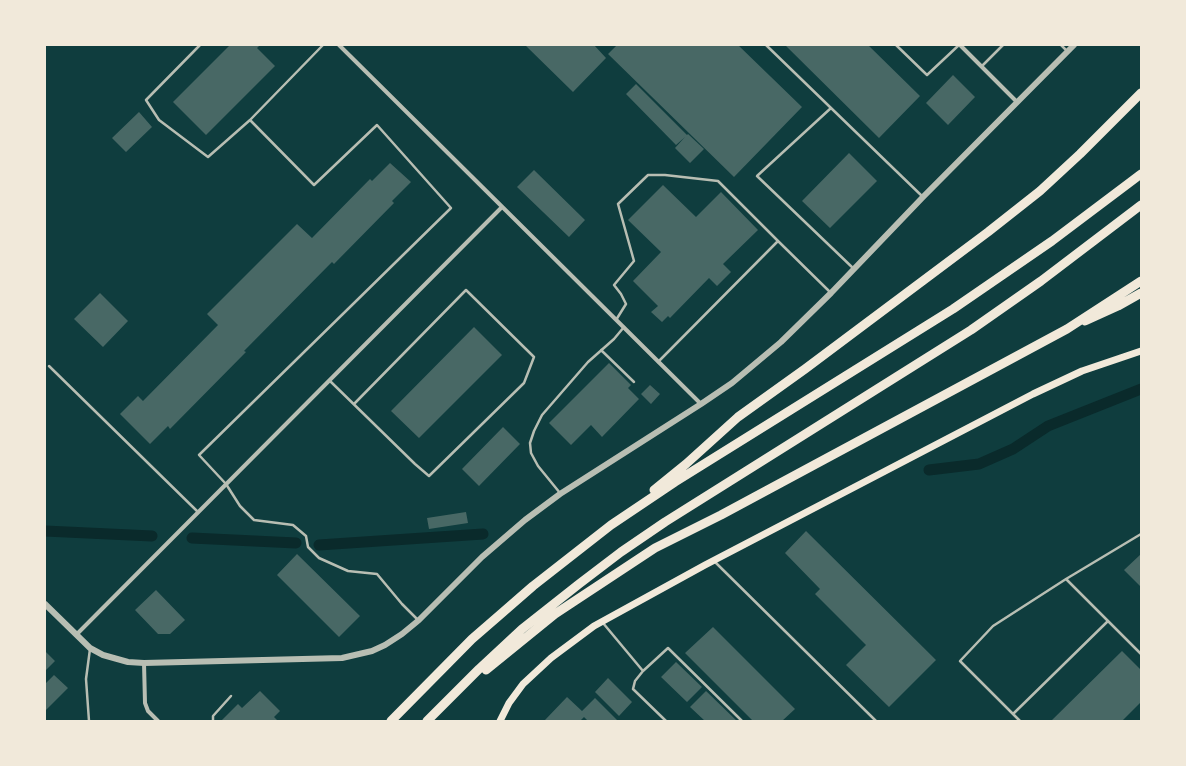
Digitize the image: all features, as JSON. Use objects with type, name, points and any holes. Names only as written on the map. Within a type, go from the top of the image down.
[{"type":"highway","points":[[391,721],[472,640],[538,582],[612,525],[686,464],[738,417],[805,369],[988,232],[1040,191],[1140,95]]},
{"type":"highway","points":[[612,525],[675,482],[953,309],[1052,241],[1141,174]]},
{"type":"highway","points":[[427,721],[522,629],[621,552],[665,522],[970,330],[1041,281],[1141,205]]},
{"type":"highway","points":[[427,721],[482,673],[555,614],[655,548],[721,515],[1067,329],[1141,281]]},
{"type":"highway","points":[[1067,329],[1102,314],[1141,294]]},
{"type":"main road","points":[[500,721],[509,704],[524,684],[551,658],[602,621],[713,560],[1033,394],[1082,371],[1141,351]]},
{"type":"street","points":[[339,45],[701,404]]},
{"type":"street","points":[[960,45],[1017,102]]},
{"type":"street","points":[[45,604],[90,648],[103,655],[120,660],[144,663],[342,658],[372,651],[385,645],[402,634],[419,620],[482,556],[525,520],[560,494],[732,383],[781,342],[1074,45]]},
{"type":"street","points":[[76,635],[502,207]]},
{"type":"street","points":[[144,663],[145,703],[148,711],[158,721]]},
{"type":"lane","points":[[200,45],[146,100],[159,120],[208,157],[250,120],[323,45]]},
{"type":"lane","points":[[766,45],[923,197]]},
{"type":"lane","points":[[896,45],[927,75],[960,45]]},
{"type":"lane","points":[[982,67],[1003,45]]},
{"type":"lane","points":[[1062,45],[1068,51]]},
{"type":"lane","points":[[830,108],[757,176],[854,269]]},
{"type":"lane","points":[[250,120],[314,185],[377,125],[451,208],[198,455],[226,484],[240,506],[254,520],[293,525],[306,536],[308,547],[319,558],[348,571],[377,574],[402,604],[419,620]]},
{"type":"lane","points":[[616,320],[626,304],[614,285],[634,261],[618,204],[648,175],[665,174],[718,181],[831,293]]},
{"type":"lane","points":[[658,362],[778,241]]},
{"type":"lane","points":[[329,380],[354,404],[429,476],[524,383],[534,357],[466,290],[354,404]]},
{"type":"lane","points":[[560,494],[538,466],[531,454],[530,443],[532,437],[542,415],[588,362],[614,339],[624,327]]},
{"type":"lane","points":[[601,350],[634,382]]},
{"type":"lane","points":[[49,366],[198,512]]},
{"type":"lane","points":[[1020,721],[960,660],[993,626],[1066,579],[1141,534]]},
{"type":"lane","points":[[713,560],[876,721]]},
{"type":"lane","points":[[1066,579],[1141,654]]},
{"type":"lane","points":[[602,621],[643,671]]},
{"type":"lane","points":[[1013,714],[1108,621]]},
{"type":"lane","points":[[89,721],[86,679],[90,648]]},
{"type":"lane","points":[[666,721],[633,689],[635,681],[643,671],[668,648],[742,721]]},
{"type":"lane","points":[[213,721],[213,716],[231,696]]},
{"type":"building","points":[[230,45],[260,45],[257,48],[275,66],[206,135],[173,102]]},
{"type":"building","points":[[525,45],[594,45],[606,58],[573,92]]},
{"type":"building","points":[[617,45],[738,45],[802,107],[734,177],[608,54]]},
{"type":"building","points":[[785,45],[868,45],[920,96],[879,138]]},
{"type":"building","points":[[953,75],[975,97],[948,125],[926,103]]},
{"type":"building","points":[[636,84],[687,135],[688,134],[704,149],[690,163],[675,148],[685,137],[676,145],[626,94]]},
{"type":"building","points":[[139,112],[152,127],[126,152],[112,138]]},
{"type":"building","points":[[849,153],[877,181],[830,228],[802,201]]},
{"type":"building","points":[[390,163],[411,182],[392,201],[394,203],[334,264],[332,262],[170,429],[168,426],[150,444],[120,414],[138,396],[143,401],[218,325],[207,314],[297,224],[312,238],[370,179],[372,181]]},
{"type":"building","points":[[534,170],[585,220],[569,237],[517,187]]},
{"type":"building","points":[[663,185],[696,217],[721,192],[758,230],[723,264],[731,272],[717,286],[709,278],[670,318],[668,316],[662,322],[651,312],[658,306],[633,281],[661,252],[628,220]]},
{"type":"building","points":[[100,293],[128,321],[103,347],[74,319]]},
{"type":"building","points":[[474,327],[502,355],[419,438],[391,411]]},
{"type":"building","points":[[609,363],[631,385],[628,388],[639,399],[602,437],[591,425],[571,445],[549,423]]},
{"type":"building","points":[[650,385],[660,394],[651,404],[641,394]]},
{"type":"building","points":[[503,427],[520,444],[479,486],[462,469]]},
{"type":"building","points":[[466,512],[468,523],[429,529],[427,518]]},
{"type":"building","points":[[806,531],[936,660],[889,707],[846,665],[866,645],[815,594],[820,589],[785,553]]},
{"type":"building","points":[[297,554],[360,616],[339,637],[277,575]]},
{"type":"building","points":[[1141,554],[1141,587],[1124,570]]},
{"type":"building","points":[[156,590],[185,620],[170,634],[158,634],[135,610]]},
{"type":"building","points":[[713,627],[795,709],[782,721],[753,721],[685,653]]},
{"type":"building","points":[[45,651],[55,661],[45,671]]},
{"type":"building","points":[[1122,651],[1141,670],[1141,702],[1122,721],[1051,721]]},
{"type":"building","points":[[676,662],[702,687],[687,702],[661,677]]},
{"type":"building","points":[[54,675],[68,688],[45,711],[45,684]]},
{"type":"building","points":[[608,678],[632,702],[619,716],[595,692]]},
{"type":"building","points":[[260,691],[280,711],[274,717],[278,721],[221,721],[238,704],[242,708]]},
{"type":"building","points":[[706,691],[737,721],[705,721],[690,707]]},
{"type":"building","points":[[567,697],[582,711],[595,698],[618,721],[588,721],[584,717],[580,721],[546,721],[545,720]]},
{"type":"waterway","points":[[929,470],[979,464],[1013,449],[1048,426],[1141,389]]},
{"type":"waterway","points":[[45,531],[152,536]]},
{"type":"waterway","points":[[319,545],[483,534]]},
{"type":"waterway","points":[[192,538],[296,543]]}]
